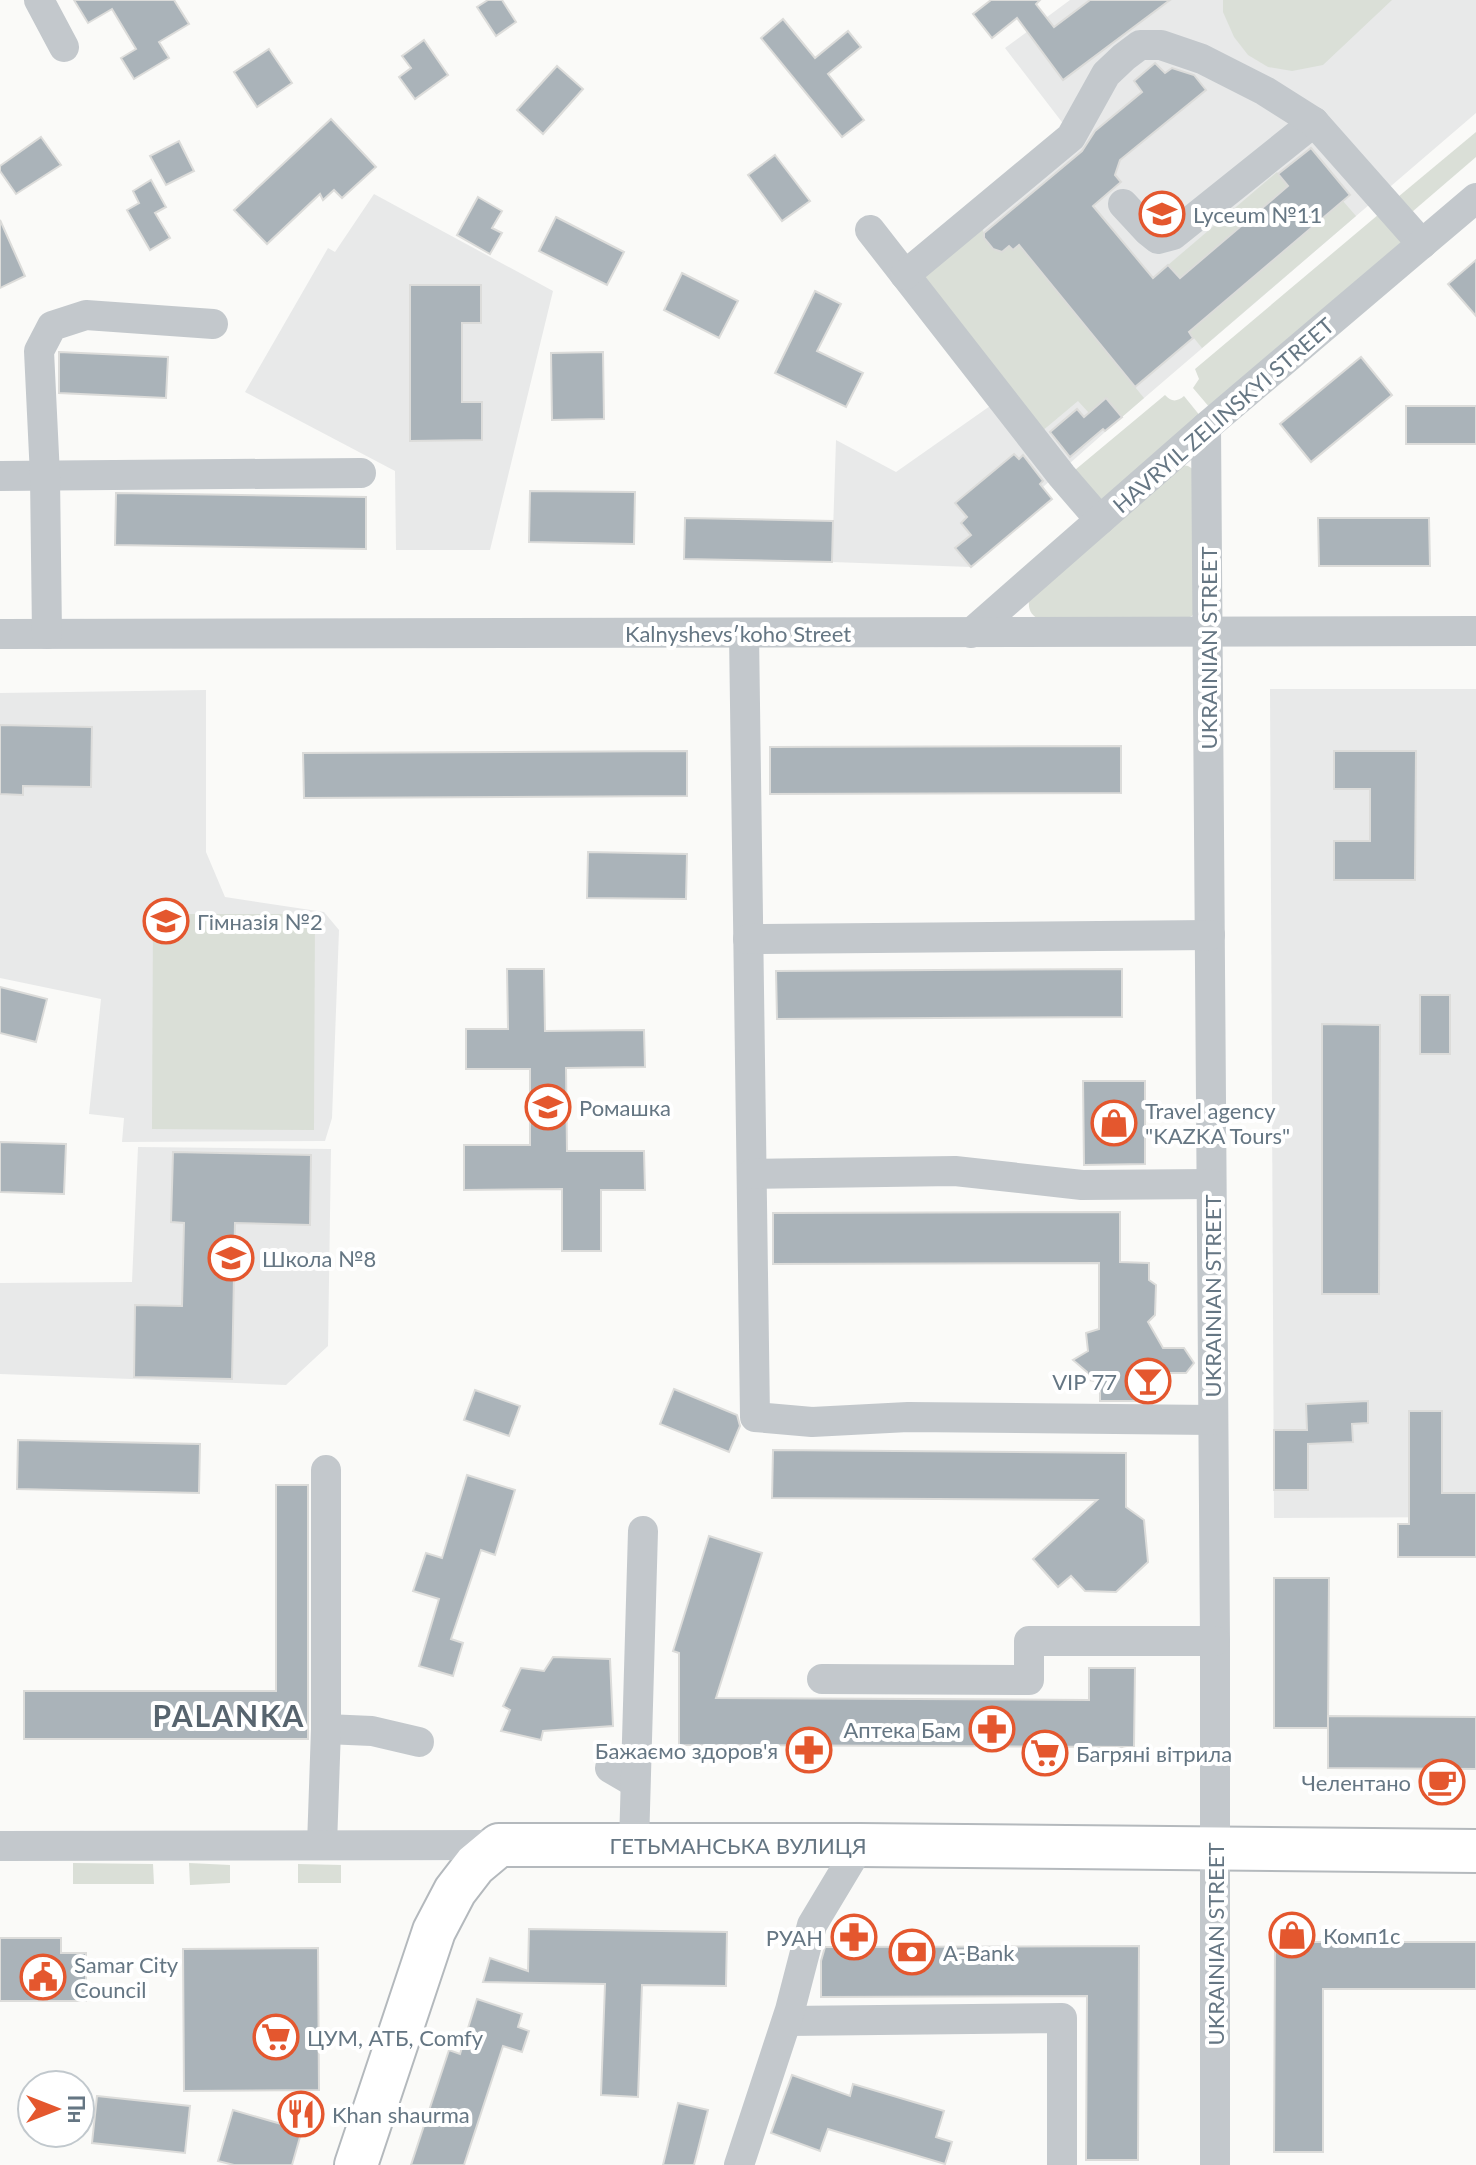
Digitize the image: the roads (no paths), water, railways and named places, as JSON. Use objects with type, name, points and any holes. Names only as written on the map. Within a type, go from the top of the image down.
[{"type":"highway","name":"ГЕТЬМАНСЬКА ВУЛИЦЯ","points":[[499,1845],[1476,1851]]},
{"type":"highway","points":[[356,2165],[434,1931],[455,1891],[475,1865],[499,1845]]},
{"type":"street","points":[[39,0],[64,47]]},
{"type":"street","points":[[905,275],[1071,137],[1106,74],[1140,45],[1161,45],[1202,59],[1265,91],[1314,122],[1422,244]]},
{"type":"street","points":[[1123,204],[1158,239],[1173,235],[1314,122]]},
{"type":"street","name":"HAVRYIL ZELINSKYI STREET","points":[[971,633],[1206,427],[1476,198]]},
{"type":"street","points":[[870,230],[1062,476],[1100,520]]},
{"type":"street","points":[[47,634],[45,476],[39,351],[52,326],[86,315],[213,324]]},
{"type":"street","name":"UKRAINIAN STREET","points":[[1206,427],[1215,1641],[1215,2165]]},
{"type":"street","points":[[0,476],[361,473]]},
{"type":"street","name":"Kalnyshevsʹkoho Street","points":[[0,634],[1476,631]]},
{"type":"street","points":[[744,633],[755,1417],[812,1422],[908,1417],[1213,1420]]},
{"type":"street","points":[[748,939],[1210,935]]},
{"type":"street","points":[[752,1174],[955,1171],[1082,1185],[1211,1184]]},
{"type":"street","points":[[322,1845],[326,1729],[326,1470]]},
{"type":"street","points":[[634,1844],[622,1775],[643,1531]]},
{"type":"street","points":[[822,1679],[1029,1680],[1029,1641],[1215,1641]]},
{"type":"street","points":[[326,1729],[372,1731],[419,1742]]},
{"type":"street","name":"ГЕТЬМАНСЬКА ВУЛИЦЯ","points":[[0,1846],[499,1845]]},
{"type":"street","points":[[739,2165],[787,2021],[812,1925],[860,1845]]},
{"type":"street","points":[[787,2021],[1062,2018],[1062,2165]]},
{"type":"place","name":"Lyceum №11","points":[[1162,214]]},
{"type":"place","name":"Гімназія №2","points":[[166,921]]},
{"type":"place","name":"Ромашка","points":[[548,1107]]},
{"type":"place","name":"Travel agency \"KAZKA Tours\"","points":[[1114,1123]]},
{"type":"place","name":"Школа №8","points":[[231,1258]]},
{"type":"place","name":"VIP 77","points":[[1148,1381]]},
{"type":"place","name":"Аптека Бам","points":[[992,1729]]},
{"type":"place","name":"Бажаємо здоров'я","points":[[809,1750]]},
{"type":"place","name":"Багряні вітрила","points":[[1045,1753]]},
{"type":"place","name":"Челентано","points":[[1442,1782]]},
{"type":"place","name":"Комп1с","points":[[1292,1935]]},
{"type":"place","name":"РУАН","points":[[854,1937]]},
{"type":"place","name":"A-Bank","points":[[912,1952]]},
{"type":"place","name":"Samar City Council","points":[[43,1977]]},
{"type":"place","name":"ЦУМ, АТБ, Comfy","points":[[276,2037]]},
{"type":"place","name":"Khan shaurma","points":[[301,2114]]},
{"type":"district","name":"PALANKA","points":[[229,1715]]}]
